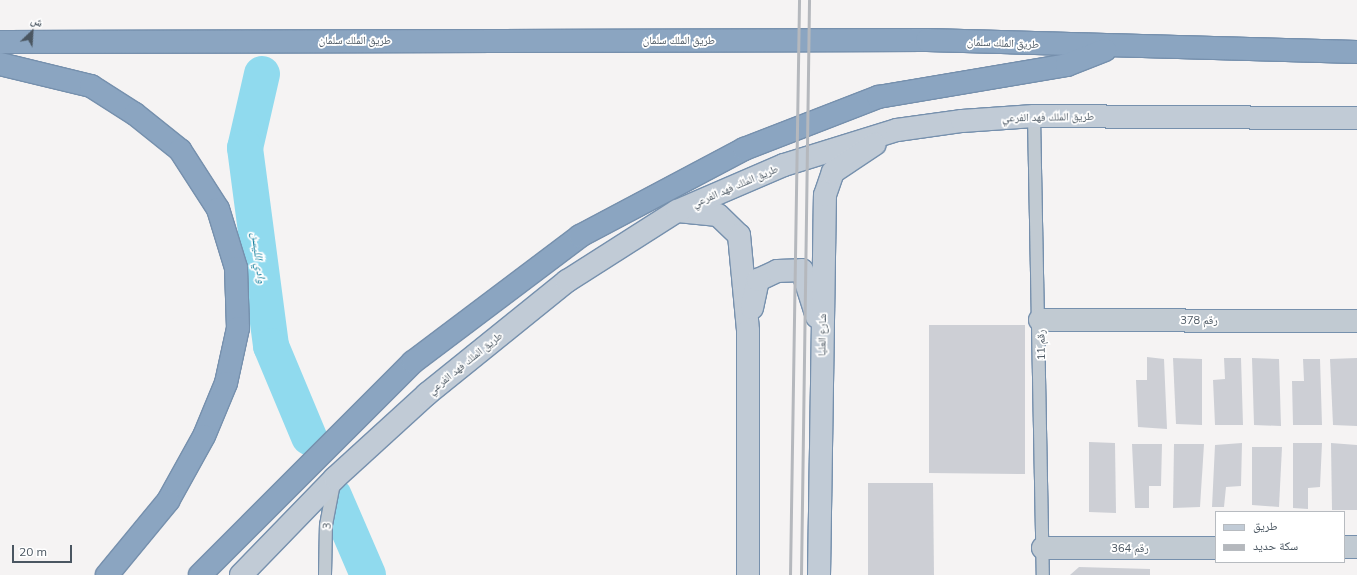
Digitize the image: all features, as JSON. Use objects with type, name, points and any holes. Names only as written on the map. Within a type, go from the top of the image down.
[{"type":"highway","name":"طريق الملك سلمان","points":[[0,42],[927,40],[1112,47],[1357,52]]},
{"type":"highway","points":[[200,575],[413,362],[580,236],[744,148],[878,97],[1067,65],[1112,47]]},
{"type":"highway","points":[[0,64],[91,86],[135,114],[180,150],[218,209],[236,268],[238,328],[226,383],[207,429],[168,501],[108,575]]},
{"type":"main road","name":"طريق الملك فهد الفرعي","points":[[241,575],[335,478],[427,394],[567,281],[677,211],[784,165],[896,130],[962,121],[1034,116],[1357,118]]},
{"type":"main road","name":"شارع العليا","points":[[819,575],[825,195],[832,172],[896,130]]},
{"type":"main road","points":[[677,211],[718,215],[739,235],[748,331],[748,575]]},
{"type":"main road","points":[[748,331],[758,280],[776,271],[802,270],[822,331]]},
{"type":"street","name":"رقم 378","points":[[1040,320],[1357,321]]},
{"type":"street","points":[[1345,548],[1357,547]]},
{"type":"street","name":"رقم 364","points":[[1043,548],[1215,548]]},
{"type":"lane","name":"رقم 11","points":[[1034,116],[1040,320],[1043,575]]},
{"type":"lane","name":"3","points":[[325,575],[326,525],[335,478]]},
{"type":"building","points":[[929,325],[1025,325],[1025,474],[929,473]]},
{"type":"building","points":[[1147,357],[1164,359],[1167,429],[1138,427],[1136,380],[1147,380]]},
{"type":"building","points":[[1173,358],[1202,359],[1202,425],[1176,424]]},
{"type":"building","points":[[1224,358],[1241,358],[1243,425],[1215,425],[1213,380],[1225,379]]},
{"type":"building","points":[[1252,358],[1279,359],[1281,426],[1254,425]]},
{"type":"building","points":[[1357,358],[1357,426],[1333,425],[1330,359]]},
{"type":"building","points":[[1303,359],[1320,359],[1322,425],[1293,425],[1292,381],[1304,381]]},
{"type":"building","points":[[1089,442],[1115,443],[1116,513],[1089,512]]},
{"type":"building","points":[[1242,443],[1241,486],[1226,487],[1224,507],[1212,507],[1215,445]]},
{"type":"building","points":[[1293,443],[1322,443],[1320,487],[1308,488],[1308,509],[1293,508]]},
{"type":"building","points":[[1331,443],[1357,445],[1357,510],[1332,510]]},
{"type":"building","points":[[1132,444],[1162,444],[1161,486],[1149,486],[1149,508],[1135,508]]},
{"type":"building","points":[[1174,444],[1204,444],[1200,507],[1173,508]]},
{"type":"building","points":[[1252,447],[1282,447],[1279,507],[1252,505]]},
{"type":"building","points":[[868,483],[933,483],[934,575],[868,575]]},
{"type":"building","points":[[1079,567],[1150,569],[1150,575],[1070,575]]},
{"type":"waterway","name":"وادي الليسن","points":[[262,74],[245,148],[271,346],[309,437]]},
{"type":"waterway","name":"وادي الليسن","points":[[334,496],[368,575]]},
{"type":"railway","points":[[790,575],[799,0]]},
{"type":"railway","points":[[801,575],[809,0]]}]
